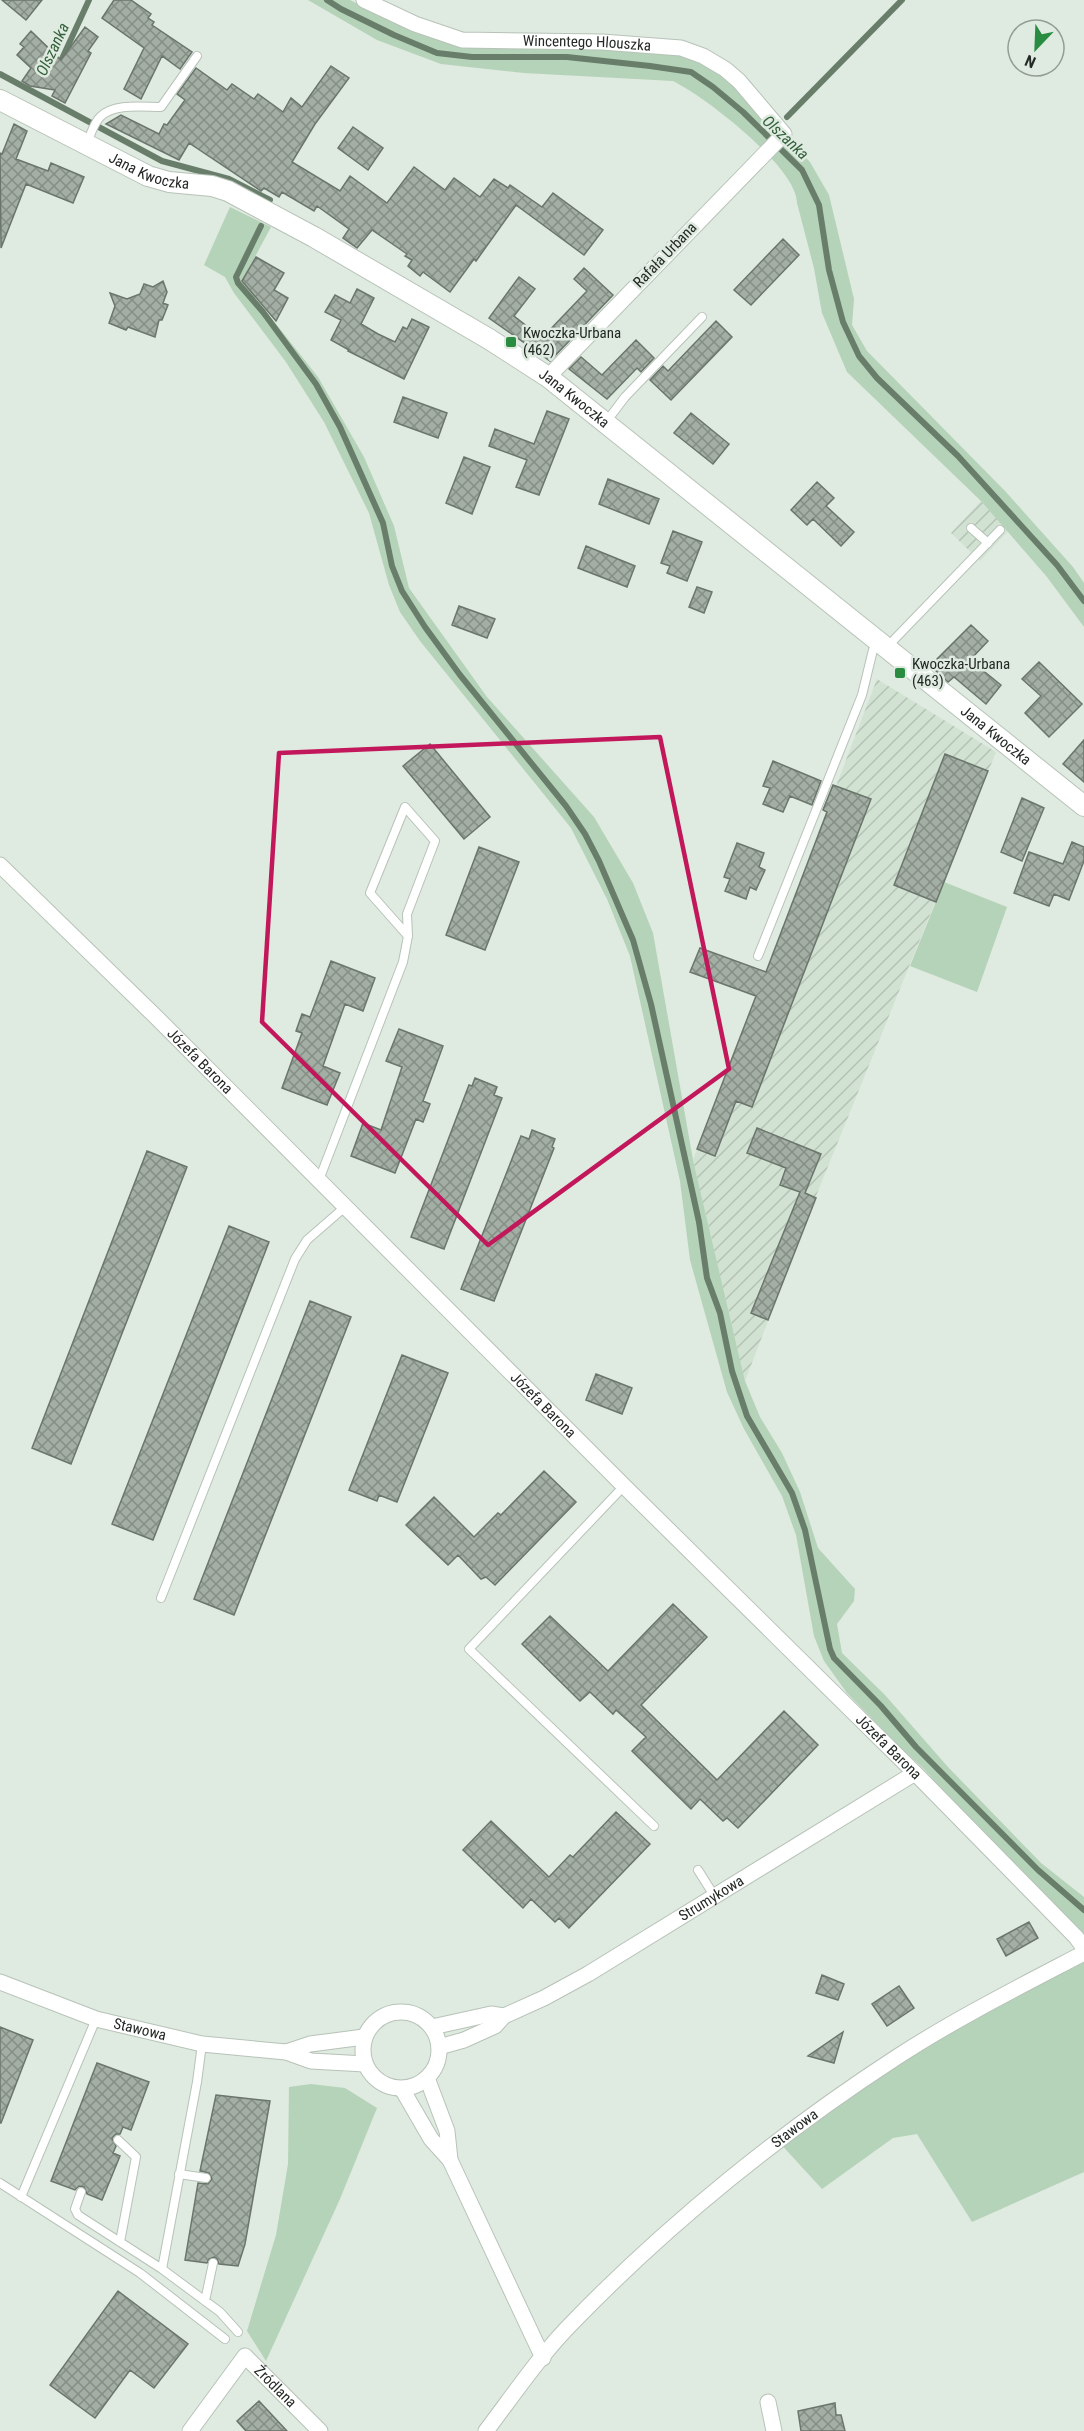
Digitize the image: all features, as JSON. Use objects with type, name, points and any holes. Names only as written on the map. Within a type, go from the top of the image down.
[{"type":"street","name":"Wincentego Hlouszka","points":[[364,0],[415,24],[462,40],[602,42],[681,48],[703,56],[740,81],[784,134]]},
{"type":"street","name":"Jana Kwoczka","points":[[0,100],[89,139],[148,176],[169,182],[212,186],[228,190],[314,237],[489,339],[548,377],[1084,806]]},
{"type":"street","name":"Rafała Urbana","points":[[548,377],[784,134]]},
{"type":"street","name":"Józefa Barona","points":[[0,865],[170,1031],[624,1486],[1006,1864],[1076,1937],[1084,1951]]},
{"type":"street","name":"Strumykowa","points":[[439,2047],[464,2040],[495,2026],[504,2016],[544,1998],[715,1897],[915,1773]]},
{"type":"street","name":"Stawowa","points":[[486,2431],[573,2322],[663,2236],[806,2119],[898,2056],[1084,1951]]},
{"type":"street","name":"Stawowa","points":[[0,1982],[96,2019],[202,2044],[286,2052],[311,2061],[364,2064]]},
{"type":"street","points":[[400,2011],[417,2016],[432,2027],[439,2047],[438,2058],[427,2078],[402,2089],[385,2085],[376,2079],[364,2064],[362,2051],[364,2037],[377,2019],[388,2013],[400,2011]]},
{"type":"street","name":"Strumykowa","points":[[432,2027],[490,2014],[504,2016]]},
{"type":"street","name":"Stawowa","points":[[286,2052],[309,2044],[364,2037]]},
{"type":"street","points":[[427,2078],[447,2131],[450,2160]]},
{"type":"street","points":[[402,2089],[431,2139],[450,2160],[543,2358]]},
{"type":"street","name":"Źródlana","points":[[190,2431],[245,2356],[320,2431]]},
{"type":"street","points":[[768,2402],[774,2431]]},
{"type":"lane","points":[[89,139],[99,118],[108,112],[126,106],[161,107],[197,56]]},
{"type":"lane","points":[[605,423],[625,397],[702,317]]},
{"type":"lane","points":[[971,528],[988,543]]},
{"type":"lane","points":[[758,956],[861,695],[873,650],[882,644],[1000,530]]},
{"type":"lane","points":[[319,1181],[403,962],[408,936],[407,915],[435,841],[405,807],[399,816],[370,893],[408,936]]},
{"type":"lane","points":[[161,1598],[295,1259],[307,1240],[345,1206]]},
{"type":"lane","points":[[624,1486],[469,1649],[654,1826]]},
{"type":"lane","points":[[698,1870],[715,1897]]},
{"type":"lane","points":[[21,2197],[96,2019]]},
{"type":"lane","points":[[162,2269],[202,2044]]},
{"type":"lane","points":[[118,2140],[136,2157],[120,2242]]},
{"type":"lane","points":[[179,2174],[206,2178]]},
{"type":"lane","points":[[0,2183],[140,2273],[225,2339]]},
{"type":"lane","points":[[81,2192],[75,2209],[78,2215],[162,2269],[206,2301],[220,2312],[238,2332]]},
{"type":"lane","points":[[206,2301],[213,2263]]},
{"type":"highlighted area","points":[[660,737],[729,1069],[488,1245],[262,1022],[279,753]]},
{"type":"shaded area","points":[[981,501],[1008,531],[980,561],[951,533]]},
{"type":"shaded area","points":[[877,679],[996,752],[816,1196],[745,1381],[693,1160]]},
{"type":"green space","points":[[308,0],[350,0],[412,31],[703,56],[810,162],[829,195],[854,299],[852,325],[867,351],[1005,491],[1073,567],[1084,583],[1084,627],[1047,577],[981,501],[847,372],[822,313],[814,268],[793,188],[766,153],[726,117],[673,81],[524,73],[441,64],[377,40]]},
{"type":"green space","points":[[230,207],[271,227],[242,281],[318,377],[364,457],[394,526],[409,588],[487,697],[594,817],[633,883],[653,933],[693,1160],[745,1381],[760,1417],[782,1453],[800,1492],[818,1548],[855,1589],[854,1601],[837,1624],[842,1653],[885,1695],[947,1766],[1041,1863],[1084,1897],[1084,1948],[923,1768],[847,1693],[824,1661],[814,1636],[796,1535],[782,1496],[744,1429],[727,1392],[690,1260],[680,1181],[630,956],[607,899],[571,828],[420,641],[400,612],[389,585],[369,513],[324,422],[286,362],[234,293],[225,277],[204,265]]},
{"type":"green space","points":[[944,882],[1007,907],[977,992],[910,966]]},
{"type":"green space","points":[[1084,1953],[1084,2172],[972,2222],[917,2134],[893,2138],[822,2189],[778,2141],[806,2119]]},
{"type":"green space","points":[[311,2084],[345,2088],[377,2108],[340,2199],[266,2361],[247,2331],[276,2235],[288,2164],[289,2087]]},
{"type":"building","points":[[2,0],[42,0],[26,20]]},
{"type":"building","points":[[114,0],[131,0],[151,14],[148,18],[154,22],[152,25],[192,52],[180,69],[162,56],[141,99],[124,89],[144,48],[102,18]]},
{"type":"building","points":[[85,27],[98,37],[88,51],[91,53],[65,103],[52,96],[55,90],[30,86],[22,81],[31,68],[17,55],[24,47],[20,44],[31,31],[61,60]]},
{"type":"building","points":[[331,66],[349,78],[315,124],[292,162],[340,191],[350,176],[387,203],[414,167],[445,190],[454,178],[480,197],[494,179],[508,188],[510,185],[542,207],[553,193],[603,230],[584,255],[516,205],[476,261],[474,259],[450,292],[423,272],[420,276],[408,266],[412,260],[405,256],[407,254],[372,230],[357,248],[343,238],[349,229],[317,206],[314,211],[282,192],[279,197],[264,188],[261,191],[189,143],[179,160],[106,124],[121,115],[159,134],[164,124],[167,125],[185,100],[177,94],[196,68],[227,90],[232,84],[254,99],[258,94],[283,112],[291,98],[302,107]]},
{"type":"building","points":[[14,124],[27,131],[16,159],[48,171],[51,163],[84,177],[73,203],[26,184],[1,248],[0,153],[2,154]]},
{"type":"building","points":[[353,127],[383,148],[368,170],[338,148]]},
{"type":"building","points":[[783,239],[799,255],[751,305],[734,290]]},
{"type":"building","points":[[256,257],[284,273],[274,290],[288,298],[276,321],[242,281]]},
{"type":"building","points":[[584,268],[613,295],[550,361],[489,318],[519,277],[535,289],[514,316],[542,338],[587,291],[574,279]]},
{"type":"building","points":[[163,281],[167,292],[163,303],[168,305],[162,320],[159,320],[155,337],[109,323],[115,306],[110,293],[127,299],[140,294],[144,284],[153,287]]},
{"type":"building","points":[[357,289],[374,298],[361,324],[378,334],[395,342],[403,327],[407,329],[412,319],[429,327],[404,379],[331,340],[341,320],[325,312],[335,295],[350,303]]},
{"type":"building","points":[[716,321],[732,337],[671,400],[650,380],[663,366],[668,371]]},
{"type":"building","points":[[636,340],[654,358],[641,372],[637,368],[607,399],[569,369],[581,357],[602,375]]},
{"type":"building","points":[[403,397],[447,413],[438,438],[394,422]]},
{"type":"building","points":[[547,411],[569,419],[539,495],[516,487],[527,460],[489,446],[495,429],[534,444]]},
{"type":"building","points":[[691,413],[729,444],[713,464],[674,433]]},
{"type":"building","points":[[464,457],[490,467],[472,514],[446,503]]},
{"type":"building","points":[[608,479],[659,499],[649,524],[599,504]]},
{"type":"building","points":[[817,482],[834,498],[826,506],[854,532],[841,546],[813,519],[807,525],[791,510]]},
{"type":"building","points":[[673,531],[702,542],[687,581],[667,573],[670,566],[661,563]]},
{"type":"building","points":[[586,546],[635,566],[627,587],[578,568]]},
{"type":"building","points":[[697,587],[712,592],[704,613],[689,607]]},
{"type":"building","points":[[459,606],[495,619],[487,638],[452,625]]},
{"type":"building","points":[[971,625],[988,641],[970,660],[1001,685],[986,704],[954,677],[948,682],[935,670],[941,663],[937,659]]},
{"type":"building","points":[[1039,662],[1082,704],[1049,737],[1025,713],[1041,696],[1022,679]]},
{"type":"building","points":[[1084,740],[1084,782],[1063,764]]},
{"type":"building","points":[[430,744],[490,817],[464,839],[403,766]]},
{"type":"building","points":[[945,754],[988,771],[936,902],[894,885]]},
{"type":"building","points":[[773,761],[821,781],[812,805],[790,796],[783,812],[763,804],[770,788],[763,786]]},
{"type":"building","points":[[833,785],[871,799],[752,1107],[736,1101],[715,1156],[697,1149],[756,996],[690,972],[700,948],[766,972],[827,812],[823,810]]},
{"type":"building","points":[[1022,798],[1044,808],[1022,861],[1001,852]]},
{"type":"building","points":[[1072,842],[1084,847],[1084,861],[1069,900],[1054,894],[1049,906],[1014,893],[1029,852],[1063,864]]},
{"type":"building","points":[[737,843],[764,853],[759,867],[765,870],[756,890],[750,887],[746,899],[725,891],[730,879],[724,877]]},
{"type":"building","points":[[479,847],[519,862],[485,950],[446,935]]},
{"type":"building","points":[[331,961],[375,978],[363,1011],[345,1004],[323,1066],[340,1073],[327,1105],[282,1088],[302,1033],[296,1031],[302,1014],[310,1017]]},
{"type":"building","points":[[399,1029],[443,1046],[423,1101],[430,1104],[423,1122],[416,1119],[395,1173],[351,1156],[363,1123],[381,1130],[402,1067],[386,1061]]},
{"type":"building","points":[[475,1078],[497,1087],[494,1095],[502,1098],[444,1249],[411,1237],[469,1085],[472,1086]]},
{"type":"building","points":[[757,1128],[821,1154],[805,1193],[816,1198],[768,1320],[751,1313],[800,1192],[780,1185],[786,1168],[747,1153]]},
{"type":"building","points":[[532,1130],[555,1139],[552,1147],[554,1148],[494,1301],[461,1289],[521,1136],[529,1139]]},
{"type":"building","points":[[147,1151],[187,1167],[71,1464],[32,1448]]},
{"type":"building","points":[[229,1226],[269,1242],[153,1540],[112,1524]]},
{"type":"building","points":[[310,1301],[351,1317],[234,1615],[194,1599]]},
{"type":"building","points":[[402,1355],[448,1373],[397,1502],[379,1495],[377,1501],[349,1490]]},
{"type":"building","points":[[596,1374],[632,1388],[622,1414],[586,1400]]},
{"type":"building","points":[[544,1471],[576,1502],[495,1585],[486,1577],[481,1579],[458,1555],[448,1565],[406,1525],[434,1497],[474,1537],[498,1513],[501,1515]]},
{"type":"building","points":[[673,1604],[707,1637],[641,1705],[717,1780],[784,1711],[818,1745],[738,1828],[727,1818],[723,1821],[700,1799],[691,1809],[632,1751],[646,1737],[616,1710],[613,1714],[590,1692],[580,1701],[522,1644],[550,1616],[608,1671]]},
{"type":"building","points":[[616,1812],[650,1844],[569,1928],[559,1918],[555,1922],[531,1899],[523,1908],[463,1850],[491,1821],[549,1877],[570,1855],[573,1857]]},
{"type":"building","points":[[1029,1922],[1038,1938],[1006,1956],[997,1939]]},
{"type":"building","points":[[822,1975],[844,1984],[838,2000],[816,1993]]},
{"type":"building","points":[[899,1986],[914,2008],[887,2026],[872,2004]]},
{"type":"building","points":[[0,2027],[33,2040],[1,2123],[0,2123]]},
{"type":"building","points":[[843,2032],[834,2063],[808,2056]]},
{"type":"building","points":[[97,2063],[149,2082],[131,2130],[123,2127],[120,2134],[112,2138],[116,2146],[113,2153],[120,2156],[102,2200],[87,2194],[84,2187],[79,2186],[75,2190],[51,2181]]},
{"type":"building","points":[[216,2095],[270,2101],[245,2244],[238,2266],[219,2264],[214,2257],[207,2263],[185,2260],[198,2183],[208,2184],[212,2179],[209,2173],[200,2171]]},
{"type":"building","points":[[118,2291],[188,2344],[154,2388],[130,2370],[95,2418],[50,2385]]},
{"type":"building","points":[[259,2401],[287,2431],[246,2431],[237,2421]]},
{"type":"building","points":[[835,2403],[836,2415],[841,2415],[845,2431],[801,2431],[798,2411]]},
{"type":"waterway","name":"Olszanka","points":[[60,63],[89,0]]},
{"type":"waterway","name":"Olszanka","points":[[327,0],[394,35],[437,53],[472,57],[567,57],[650,66],[691,72],[713,87],[743,112],[802,170],[819,205],[829,270],[843,322],[859,356],[877,378],[958,456],[1057,565],[1084,601]]},
{"type":"waterway","points":[[787,117],[902,0]]},
{"type":"waterway","points":[[0,74],[162,161],[229,179],[270,200]]},
{"type":"waterway","points":[[261,226],[236,277],[238,283],[263,312],[316,384],[340,427],[383,523],[392,566],[402,591],[460,675],[566,806],[585,834],[633,940],[651,1004],[699,1222],[707,1278],[720,1313],[732,1371],[747,1416],[792,1493],[805,1530],[830,1649],[834,1658],[881,1706],[916,1747],[1038,1870],[1084,1910]]},
{"type":"place","name":"Kwoczka-Urbana (462)","points":[[511,342]]},
{"type":"place","name":"Kwoczka-Urbana (463)","points":[[900,673]]}]
